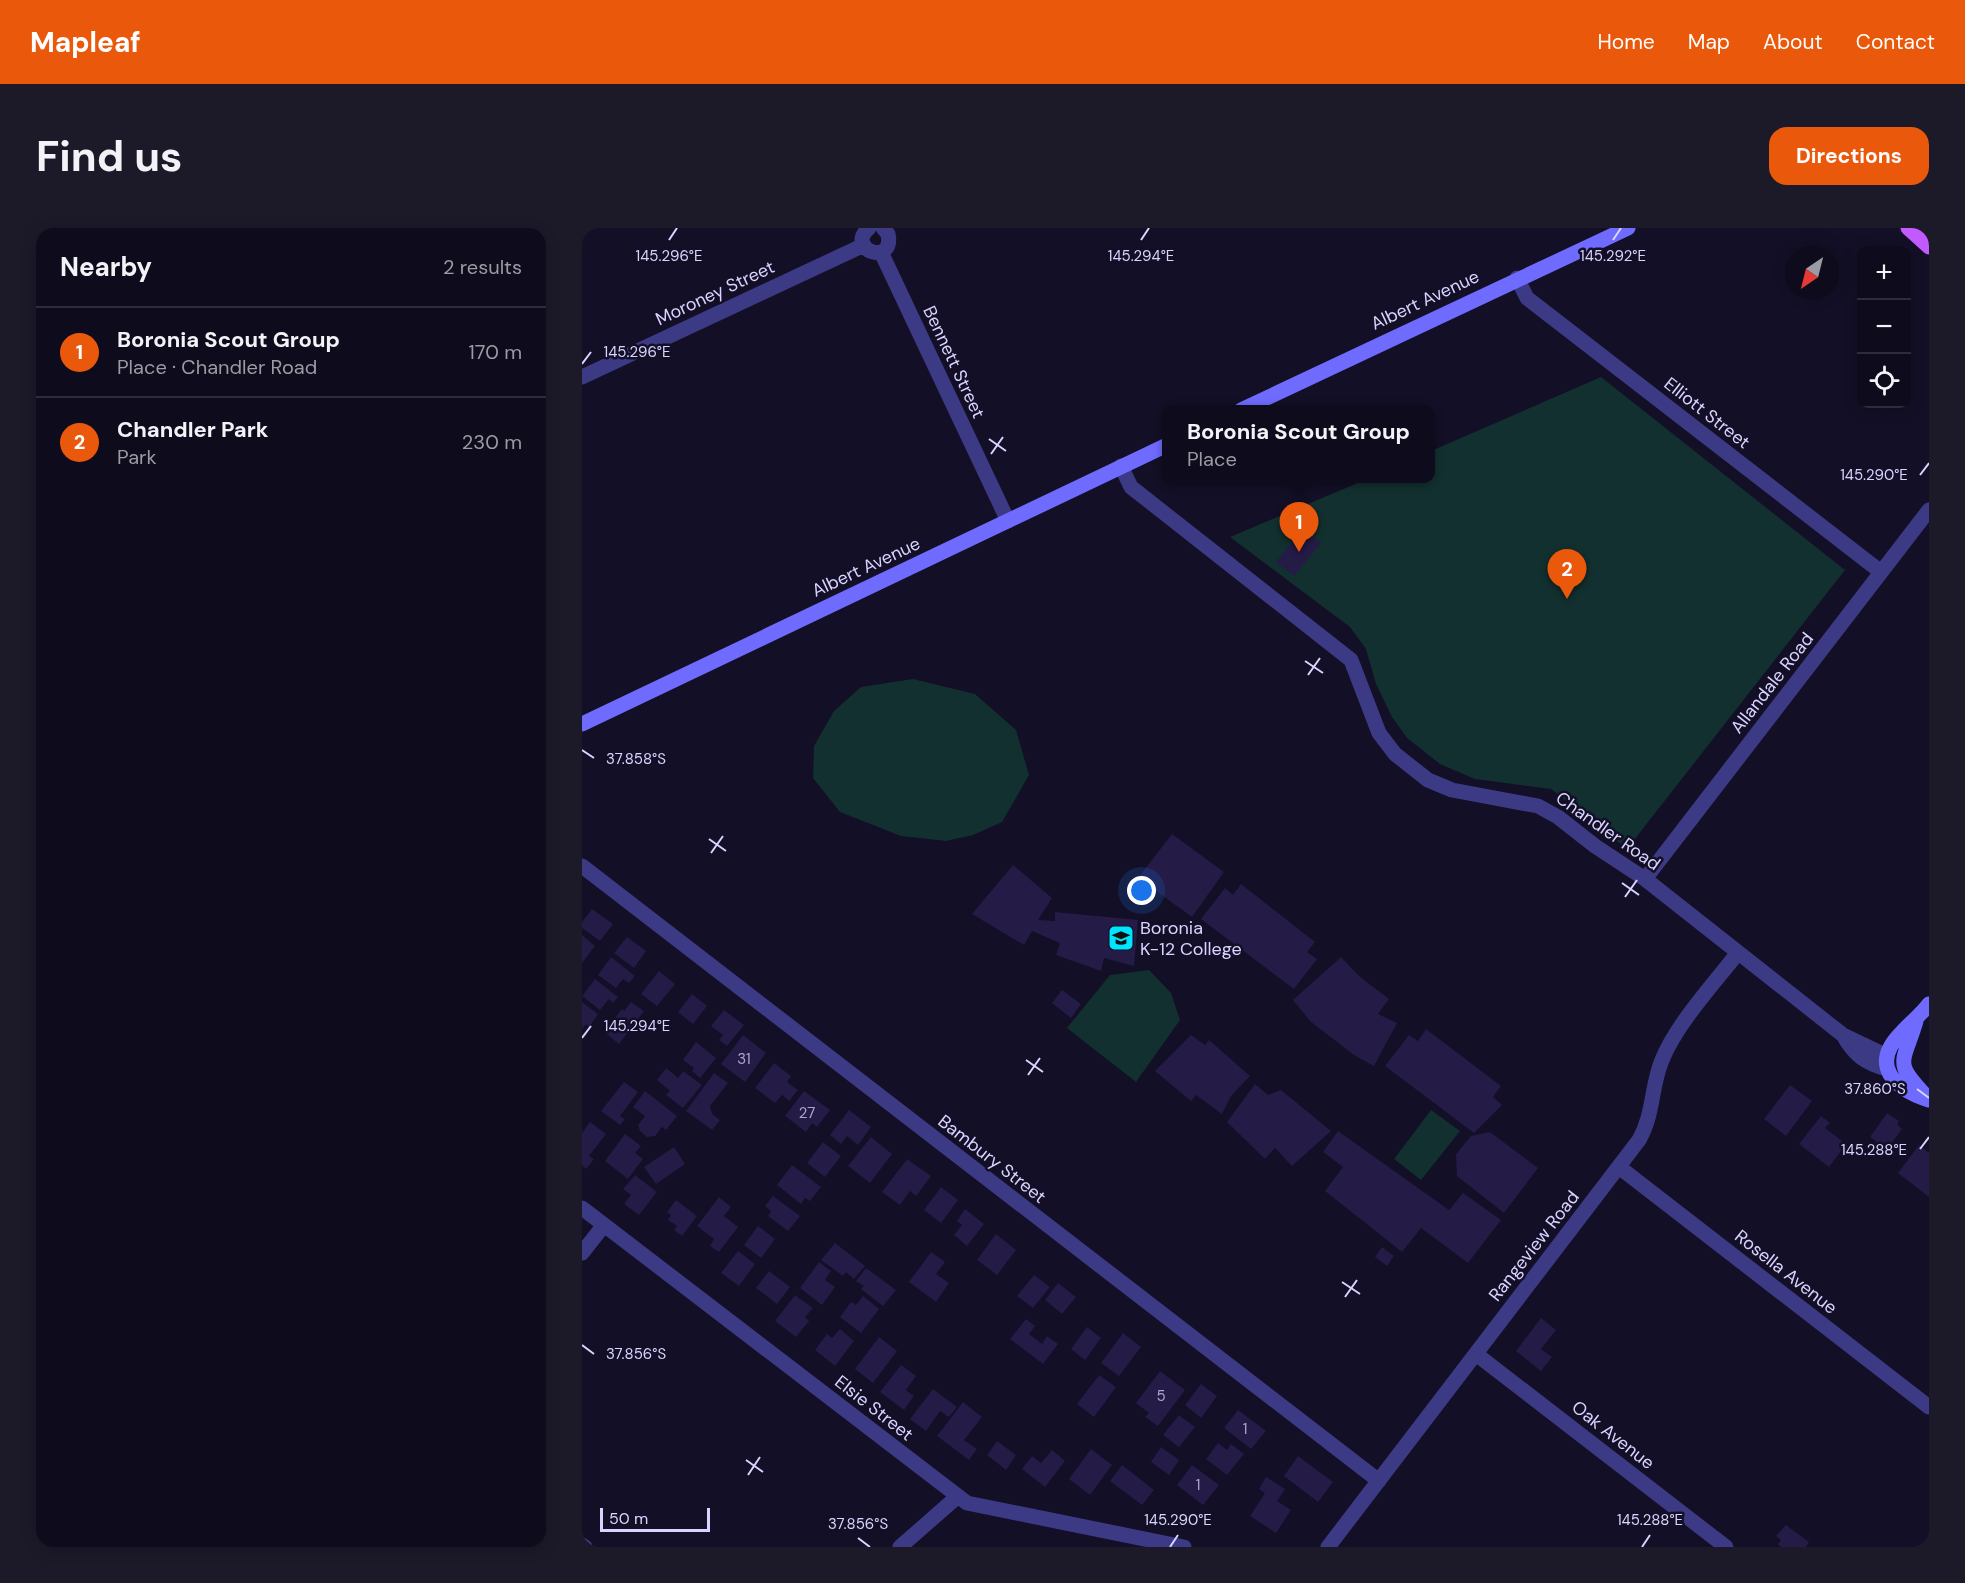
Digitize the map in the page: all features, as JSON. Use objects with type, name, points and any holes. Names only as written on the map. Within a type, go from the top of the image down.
[{"type":"main road","name":"Albert Avenue","points":[[1251,405],[1517,278],[1628,228]]},
{"type":"main road","points":[[1908,228],[1929,248]]},
{"type":"main road","name":"Albert Avenue","points":[[582,724],[1162,446]]},
{"type":"main road","points":[[1916,1021],[1902,1031],[1887,1062],[1902,1064],[1904,1050],[1916,1021],[1929,1004]]},
{"type":"main road","name":"Chandler Road","points":[[1887,1062],[1902,1088],[1929,1100]]},
{"type":"main road","name":"Chandler Road","points":[[1902,1064],[1910,1078],[1929,1100]]},
{"type":"street","points":[[869,228],[864,234],[864,245],[871,252],[881,252],[889,245],[890,230]]},
{"type":"street","name":"Moroney Street","points":[[582,377],[864,245]]},
{"type":"street","name":"Bennett Street","points":[[881,252],[1008,521]]},
{"type":"street","name":"Elliott Street","points":[[1517,278],[1527,298],[1881,572]]},
{"type":"street","name":"Chandler Road","points":[[1121,466],[1131,487],[1351,660],[1379,733],[1395,754],[1428,780],[1452,790],[1538,806],[1558,817],[1595,846],[1645,879],[1737,954],[1844,1035],[1853,1052],[1863,1060],[1887,1062]]},
{"type":"street","name":"Allandale Road","points":[[1645,879],[1929,510]]},
{"type":"street","name":"Bambury Street","points":[[582,866],[1379,1481]]},
{"type":"street","name":"Rangeview Road","points":[[1328,1547],[1619,1167],[1648,1124],[1653,1087],[1663,1056],[1737,954]]},
{"type":"street","name":"Rosella Avenue","points":[[1619,1167],[1929,1407]]},
{"type":"street","name":"Elsie Street","points":[[582,1208],[967,1503],[1184,1547]]},
{"type":"street","points":[[582,1253],[604,1225]]},
{"type":"street","name":"Oak Avenue","points":[[1476,1354],[1726,1547]]},
{"type":"street","points":[[900,1547],[957,1497]]},
{"type":"green space","points":[[1601,377],[1845,570],[1627,849],[1551,789],[1475,779],[1440,764],[1407,738],[1392,717],[1376,684],[1366,649],[1350,627],[1230,537],[1358,483],[1435,483],[1435,449]]},
{"type":"green space","points":[[913,679],[975,694],[1016,730],[1029,775],[1002,822],[973,835],[946,841],[901,836],[840,812],[813,778],[814,746],[834,711],[861,687]]},
{"type":"green space","points":[[1149,970],[1171,993],[1180,1020],[1136,1082],[1067,1028],[1110,975]]},
{"type":"green space","points":[[1431,1110],[1460,1131],[1421,1180],[1394,1159]]},
{"type":"building","points":[[1303,529],[1321,543],[1294,576],[1276,562]]},
{"type":"building","points":[[1172,834],[1224,872],[1192,917],[1138,878]]},
{"type":"building","points":[[1013,865],[1052,898],[1038,920],[1055,921],[1055,912],[1138,920],[1134,966],[1104,958],[1101,971],[1056,955],[1060,943],[1032,931],[1024,945],[972,914]]},
{"type":"building","points":[[1241,884],[1315,942],[1307,952],[1317,959],[1294,989],[1201,919],[1225,888],[1233,895]]},
{"type":"building","points":[[592,909],[613,924],[600,941],[582,928],[582,922]]},
{"type":"building","points":[[582,935],[595,946],[582,963]]},
{"type":"building","points":[[627,937],[646,951],[634,968],[614,953]]},
{"type":"building","points":[[611,957],[635,976],[629,983],[623,979],[616,988],[598,975]]},
{"type":"building","points":[[1341,957],[1359,976],[1389,999],[1378,1014],[1397,1023],[1374,1066],[1354,1055],[1311,1022],[1293,1000]]},
{"type":"building","points":[[659,971],[675,984],[657,1006],[641,994]]},
{"type":"building","points":[[595,979],[618,997],[613,1003],[609,999],[600,1010],[582,996]]},
{"type":"building","points":[[1062,990],[1081,1004],[1071,1018],[1052,1003]]},
{"type":"building","points":[[692,994],[707,1006],[693,1024],[678,1012]]},
{"type":"building","points":[[582,1002],[598,1014],[589,1027],[586,1024],[582,1029]]},
{"type":"building","points":[[631,1002],[644,1011],[619,1044],[604,1032],[622,1009],[624,1011]]},
{"type":"building","points":[[724,1010],[744,1025],[727,1046],[719,1040],[723,1035],[711,1026]]},
{"type":"building","points":[[1426,1029],[1501,1086],[1493,1097],[1502,1105],[1474,1133],[1385,1066],[1409,1035],[1418,1041]]},
{"type":"building","points":[[743,1035],[766,1053],[745,1082],[721,1064]]},
{"type":"building","points":[[1191,1035],[1205,1045],[1209,1040],[1250,1076],[1231,1096],[1222,1114],[1196,1095],[1191,1101],[1155,1071]]},
{"type":"building","points":[[696,1042],[716,1058],[700,1078],[692,1071],[694,1068],[683,1060]]},
{"type":"building","points":[[774,1063],[791,1076],[787,1082],[798,1090],[789,1101],[782,1095],[775,1103],[755,1088]]},
{"type":"building","points":[[666,1068],[678,1078],[683,1071],[702,1085],[683,1108],[666,1095],[670,1091],[657,1080]]},
{"type":"building","points":[[714,1073],[728,1083],[710,1106],[712,1114],[720,1120],[712,1130],[686,1111]]},
{"type":"building","points":[[624,1082],[638,1092],[620,1116],[625,1119],[620,1125],[601,1111]]},
{"type":"building","points":[[1255,1084],[1268,1095],[1281,1090],[1331,1131],[1292,1166],[1275,1148],[1265,1159],[1227,1122]]},
{"type":"building","points":[[1790,1085],[1812,1101],[1786,1136],[1764,1119]]},
{"type":"building","points":[[645,1091],[677,1116],[666,1130],[662,1127],[655,1136],[647,1137],[640,1131],[638,1125],[645,1116],[633,1107]]},
{"type":"building","points":[[804,1091],[830,1110],[817,1127],[812,1123],[806,1132],[785,1116]]},
{"type":"building","points":[[849,1110],[871,1127],[858,1145],[847,1136],[841,1144],[830,1135]]},
{"type":"building","points":[[1887,1113],[1899,1121],[1897,1124],[1902,1129],[1883,1155],[1872,1147],[1876,1141],[1870,1137]]},
{"type":"building","points":[[1821,1116],[1830,1123],[1825,1128],[1846,1144],[1829,1167],[1799,1144]]},
{"type":"building","points":[[590,1122],[606,1134],[589,1156],[594,1159],[586,1169],[582,1165],[582,1133]]},
{"type":"building","points":[[1338,1131],[1449,1210],[1463,1193],[1501,1220],[1468,1263],[1421,1228],[1402,1252],[1325,1191],[1343,1167],[1323,1152]]},
{"type":"building","points":[[1490,1132],[1538,1168],[1504,1213],[1457,1176],[1456,1154],[1471,1136]]},
{"type":"building","points":[[625,1134],[641,1146],[635,1153],[643,1159],[628,1179],[605,1161]]},
{"type":"building","points":[[871,1137],[892,1154],[870,1183],[848,1166]]},
{"type":"building","points":[[823,1142],[841,1156],[825,1177],[807,1163]]},
{"type":"building","points":[[1919,1145],[1929,1153],[1929,1197],[1898,1173]]},
{"type":"building","points":[[674,1147],[685,1164],[656,1184],[644,1167]]},
{"type":"building","points":[[907,1159],[931,1176],[916,1196],[910,1191],[900,1205],[882,1192]]},
{"type":"building","points":[[792,1165],[821,1187],[810,1201],[805,1198],[801,1204],[777,1185]]},
{"type":"building","points":[[635,1175],[657,1192],[639,1215],[624,1204],[631,1195],[623,1189]]},
{"type":"building","points":[[941,1187],[958,1200],[941,1223],[924,1210]]},
{"type":"building","points":[[773,1196],[800,1216],[788,1231],[768,1216],[771,1211],[765,1206]]},
{"type":"building","points":[[719,1197],[731,1207],[724,1216],[738,1227],[719,1252],[710,1246],[714,1239],[697,1226]]},
{"type":"building","points":[[676,1200],[697,1216],[682,1236],[674,1230],[677,1226],[668,1220],[671,1215],[667,1212]]},
{"type":"building","points":[[965,1209],[984,1224],[967,1246],[954,1235],[962,1225],[957,1221]]},
{"type":"building","points":[[758,1226],[775,1239],[761,1258],[744,1245]]},
{"type":"building","points":[[996,1234],[1016,1250],[997,1275],[977,1260]]},
{"type":"building","points":[[835,1243],[865,1266],[854,1279],[846,1272],[843,1276],[821,1260]]},
{"type":"building","points":[[1382,1247],[1394,1256],[1387,1266],[1375,1257]]},
{"type":"building","points":[[738,1251],[755,1264],[739,1286],[721,1273]]},
{"type":"building","points":[[931,1252],[945,1262],[936,1274],[949,1283],[936,1302],[909,1282]]},
{"type":"building","points":[[819,1262],[831,1271],[825,1280],[835,1287],[822,1305],[800,1288]]},
{"type":"building","points":[[866,1268],[896,1290],[883,1306],[861,1289],[864,1286],[856,1281]]},
{"type":"building","points":[[769,1271],[790,1287],[777,1304],[756,1288]]},
{"type":"building","points":[[1034,1275],[1050,1287],[1033,1308],[1017,1296]]},
{"type":"building","points":[[1058,1283],[1076,1297],[1062,1314],[1045,1300]]},
{"type":"building","points":[[795,1295],[813,1308],[805,1317],[809,1321],[796,1337],[775,1321]]},
{"type":"building","points":[[863,1296],[879,1309],[861,1333],[840,1317],[851,1302],[856,1305]]},
{"type":"building","points":[[1541,1318],[1556,1330],[1541,1349],[1552,1357],[1541,1371],[1516,1351]]},
{"type":"building","points":[[1026,1319],[1035,1326],[1029,1334],[1042,1344],[1047,1336],[1058,1344],[1043,1364],[1010,1339]]},
{"type":"building","points":[[1087,1327],[1101,1338],[1085,1360],[1071,1349]]},
{"type":"building","points":[[840,1329],[854,1341],[835,1366],[815,1350],[827,1334],[832,1338]]},
{"type":"building","points":[[1123,1333],[1141,1347],[1119,1376],[1101,1363]]},
{"type":"building","points":[[879,1337],[897,1351],[873,1383],[855,1369]]},
{"type":"building","points":[[901,1365],[916,1376],[906,1390],[914,1396],[904,1410],[880,1392]]},
{"type":"building","points":[[1160,1371],[1185,1390],[1158,1426],[1145,1417],[1149,1413],[1136,1403]]},
{"type":"building","points":[[1099,1375],[1116,1387],[1094,1417],[1077,1404]]},
{"type":"building","points":[[1201,1384],[1217,1396],[1201,1418],[1185,1405]]},
{"type":"building","points":[[933,1389],[957,1407],[949,1417],[940,1411],[926,1431],[910,1419]]},
{"type":"building","points":[[963,1402],[982,1417],[964,1440],[977,1449],[969,1460],[937,1436]]},
{"type":"building","points":[[1238,1410],[1266,1431],[1251,1449],[1224,1428]]},
{"type":"building","points":[[1179,1415],[1195,1427],[1179,1447],[1163,1435]]},
{"type":"building","points":[[997,1441],[1016,1455],[1006,1470],[987,1455]]},
{"type":"building","points":[[1218,1443],[1227,1450],[1231,1444],[1244,1454],[1227,1475],[1206,1459]]},
{"type":"building","points":[[1161,1447],[1179,1460],[1169,1475],[1151,1462]]},
{"type":"building","points":[[1091,1449],[1112,1465],[1090,1495],[1069,1479]]},
{"type":"building","points":[[1052,1450],[1065,1461],[1045,1487],[1022,1469],[1032,1456],[1041,1463]]},
{"type":"building","points":[[1298,1456],[1333,1482],[1318,1502],[1284,1476]]},
{"type":"building","points":[[1122,1465],[1154,1490],[1142,1505],[1110,1481]]},
{"type":"building","points":[[1192,1465],[1219,1485],[1203,1505],[1177,1485]]},
{"type":"building","points":[[1266,1477],[1285,1489],[1277,1501],[1291,1510],[1276,1533],[1250,1516],[1265,1493],[1259,1489]]},
{"type":"building","points":[[1786,1525],[1809,1542],[1806,1547],[1781,1547],[1778,1544],[1781,1540],[1776,1536]]},
{"type":"place","name":"Boronia Scout Group","points":[[1299,552]]},
{"type":"place","name":"Chandler Park","points":[[1567,599]]},
{"type":"place","name":"Boronia K-12 College","points":[[1121,938]]}]
